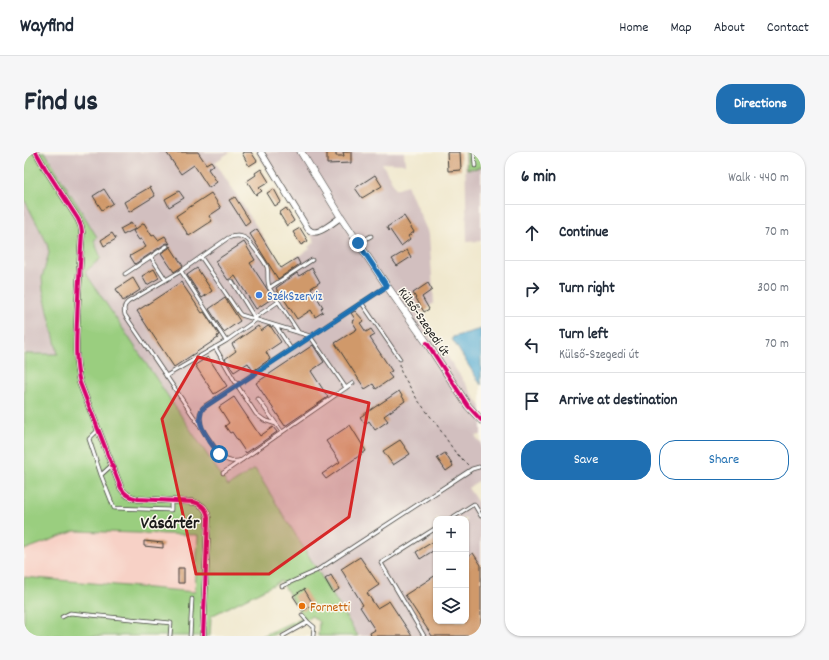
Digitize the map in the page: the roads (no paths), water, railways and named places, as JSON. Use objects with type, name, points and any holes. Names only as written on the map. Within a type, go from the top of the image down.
[{"type":"street","points":[[36,152],[81,226],[82,232],[76,359],[77,373],[121,488],[132,498],[189,501],[199,503],[203,506],[207,513],[203,636]]},
{"type":"street","points":[[261,152],[308,229],[315,232],[321,231],[341,217]]},
{"type":"street","name":"Külső-Szegedi út","points":[[301,152],[358,243],[427,343],[468,406],[481,420]]},
{"type":"lane","points":[[474,152],[474,166]]},
{"type":"lane","points":[[242,460],[234,462],[225,459],[219,454],[125,315],[124,310],[126,304],[181,271],[228,238],[232,236],[239,236],[248,240],[265,263],[269,288],[299,333]]},
{"type":"lane","points":[[358,243],[371,236]]},
{"type":"lane","points":[[125,274],[168,246]]},
{"type":"lane","points":[[150,257],[166,280]]},
{"type":"lane","points":[[201,257],[241,315],[310,336],[346,388]]},
{"type":"lane","points":[[269,288],[312,260]]},
{"type":"lane","points":[[181,271],[226,341]]},
{"type":"lane","points":[[232,281],[254,319]]},
{"type":"lane","points":[[201,428],[200,417],[201,410],[203,408],[387,286]]},
{"type":"lane","points":[[166,376],[226,341],[278,302]]},
{"type":"lane","points":[[361,302],[400,359]]},
{"type":"lane","points":[[276,326],[291,349]]},
{"type":"lane","points":[[215,348],[256,414],[264,420],[276,424]]},
{"type":"lane","points":[[223,473],[353,383]]},
{"type":"lane","points":[[258,399],[282,432]]},
{"type":"lane","points":[[98,430],[89,439],[101,476],[114,508],[171,510],[171,501]]},
{"type":"lane","points":[[101,476],[112,465]]},
{"type":"lane","points":[[282,586],[316,571],[472,469],[479,467]]},
{"type":"lane","points":[[140,499],[140,509]]},
{"type":"lane","points":[[455,516],[474,504],[481,516]]},
{"type":"lane","points":[[424,636],[381,563],[433,530]]},
{"type":"lane","points":[[190,636],[192,599]]},
{"type":"lane","points":[[62,617],[70,613],[171,623],[170,636]]},
{"type":"lane","points":[[302,615],[314,627],[313,636]]},
{"type":"lane","points":[[283,636],[308,622]]},
{"type":"water","points":[[481,329],[481,385],[452,339],[453,337]]},
{"type":"place","name":"SzékSzerviz","points":[[259,295]]},
{"type":"place","name":"Fornetti","points":[[302,606]]},
{"type":"district","name":"Vásártér","points":[[170,522]]}]
